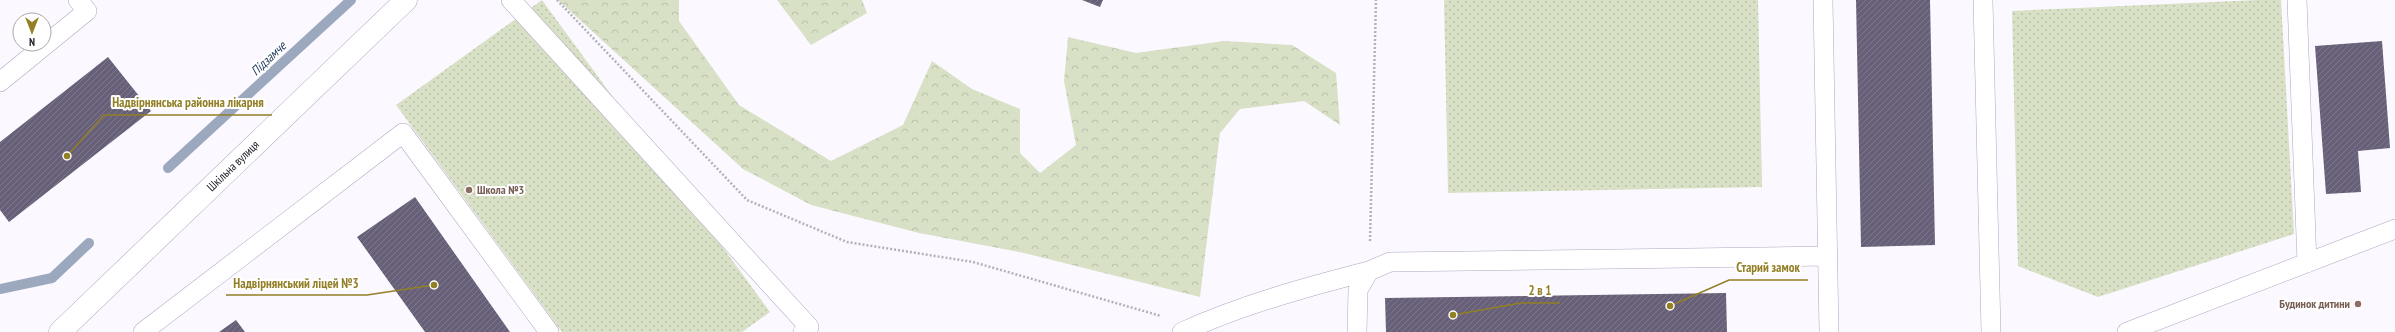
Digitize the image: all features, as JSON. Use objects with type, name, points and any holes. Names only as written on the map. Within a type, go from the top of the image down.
[{"type":"street","name":"Шкільна вулиця","points":[[60,332],[406,0]]},
{"type":"lane","points":[[0,82],[87,11],[78,0]]},
{"type":"lane","points":[[511,0],[809,327],[803,332]]},
{"type":"lane","points":[[1823,0],[1829,332]]},
{"type":"lane","points":[[1983,0],[1991,332]]},
{"type":"lane","points":[[2296,0],[2307,263]]},
{"type":"lane","points":[[143,332],[403,133],[549,332]]},
{"type":"lane","points":[[2126,332],[2395,230]]},
{"type":"lane","points":[[1182,332],[1204,322],[1307,287],[1369,271],[1390,262],[1827,256]]},
{"type":"lane","points":[[1357,332],[1358,290],[1369,271]]},
{"type":"path","points":[[557,0],[747,200],[847,242],[973,262],[1155,316],[1162,316]]},
{"type":"path","points":[[1369,271],[1376,0]]},
{"type":"green space","points":[[542,0],[770,312],[742,332],[562,332],[396,105]]},
{"type":"green space","points":[[558,0],[679,0],[679,21],[739,105],[831,161],[903,125],[932,61],[972,89],[1020,109],[1020,153],[1040,173],[1076,145],[1064,81],[1068,37],[1136,53],[1224,41],[1292,45],[1336,73],[1340,125],[1304,101],[1240,109],[1220,133],[1200,297],[1024,253],[919,233],[811,205],[743,169]]},
{"type":"green space","points":[[777,0],[862,0],[867,13],[811,45]]},
{"type":"green space","points":[[1444,0],[1758,0],[1762,187],[1448,193]]},
{"type":"green space","points":[[2281,0],[2294,234],[2098,297],[2018,266],[2012,11]]},
{"type":"building","points":[[1082,0],[1103,0],[1100,7]]},
{"type":"building","points":[[1856,0],[1930,0],[1935,245],[1861,247]]},
{"type":"building","points":[[2382,41],[2390,148],[2358,151],[2361,192],[2326,194],[2315,46]]},
{"type":"building","points":[[108,57],[151,111],[9,222],[0,210],[0,142]]},
{"type":"building","points":[[415,197],[510,332],[425,332],[357,237]]},
{"type":"building","points":[[1726,293],[1727,332],[1386,332],[1385,298]]},
{"type":"building","points":[[236,320],[245,332],[219,332]]},
{"type":"waterway","name":"Підзамче","points":[[168,168],[351,0]]},
{"type":"waterway","name":"Підзамче","points":[[0,289],[52,278],[89,243]]},
{"type":"place","name":"Надвірнянська районна лікарня","points":[[67,156]]},
{"type":"place","name":"Школа №3","points":[[469,190]]},
{"type":"place","name":"Надвірнянський ліцей №3","points":[[434,285]]},
{"type":"place","name":"Будинок дитини","points":[[2358,304]]},
{"type":"place","name":"Старий замок","points":[[1670,306]]},
{"type":"place","name":"2 в 1","points":[[1453,315]]}]
